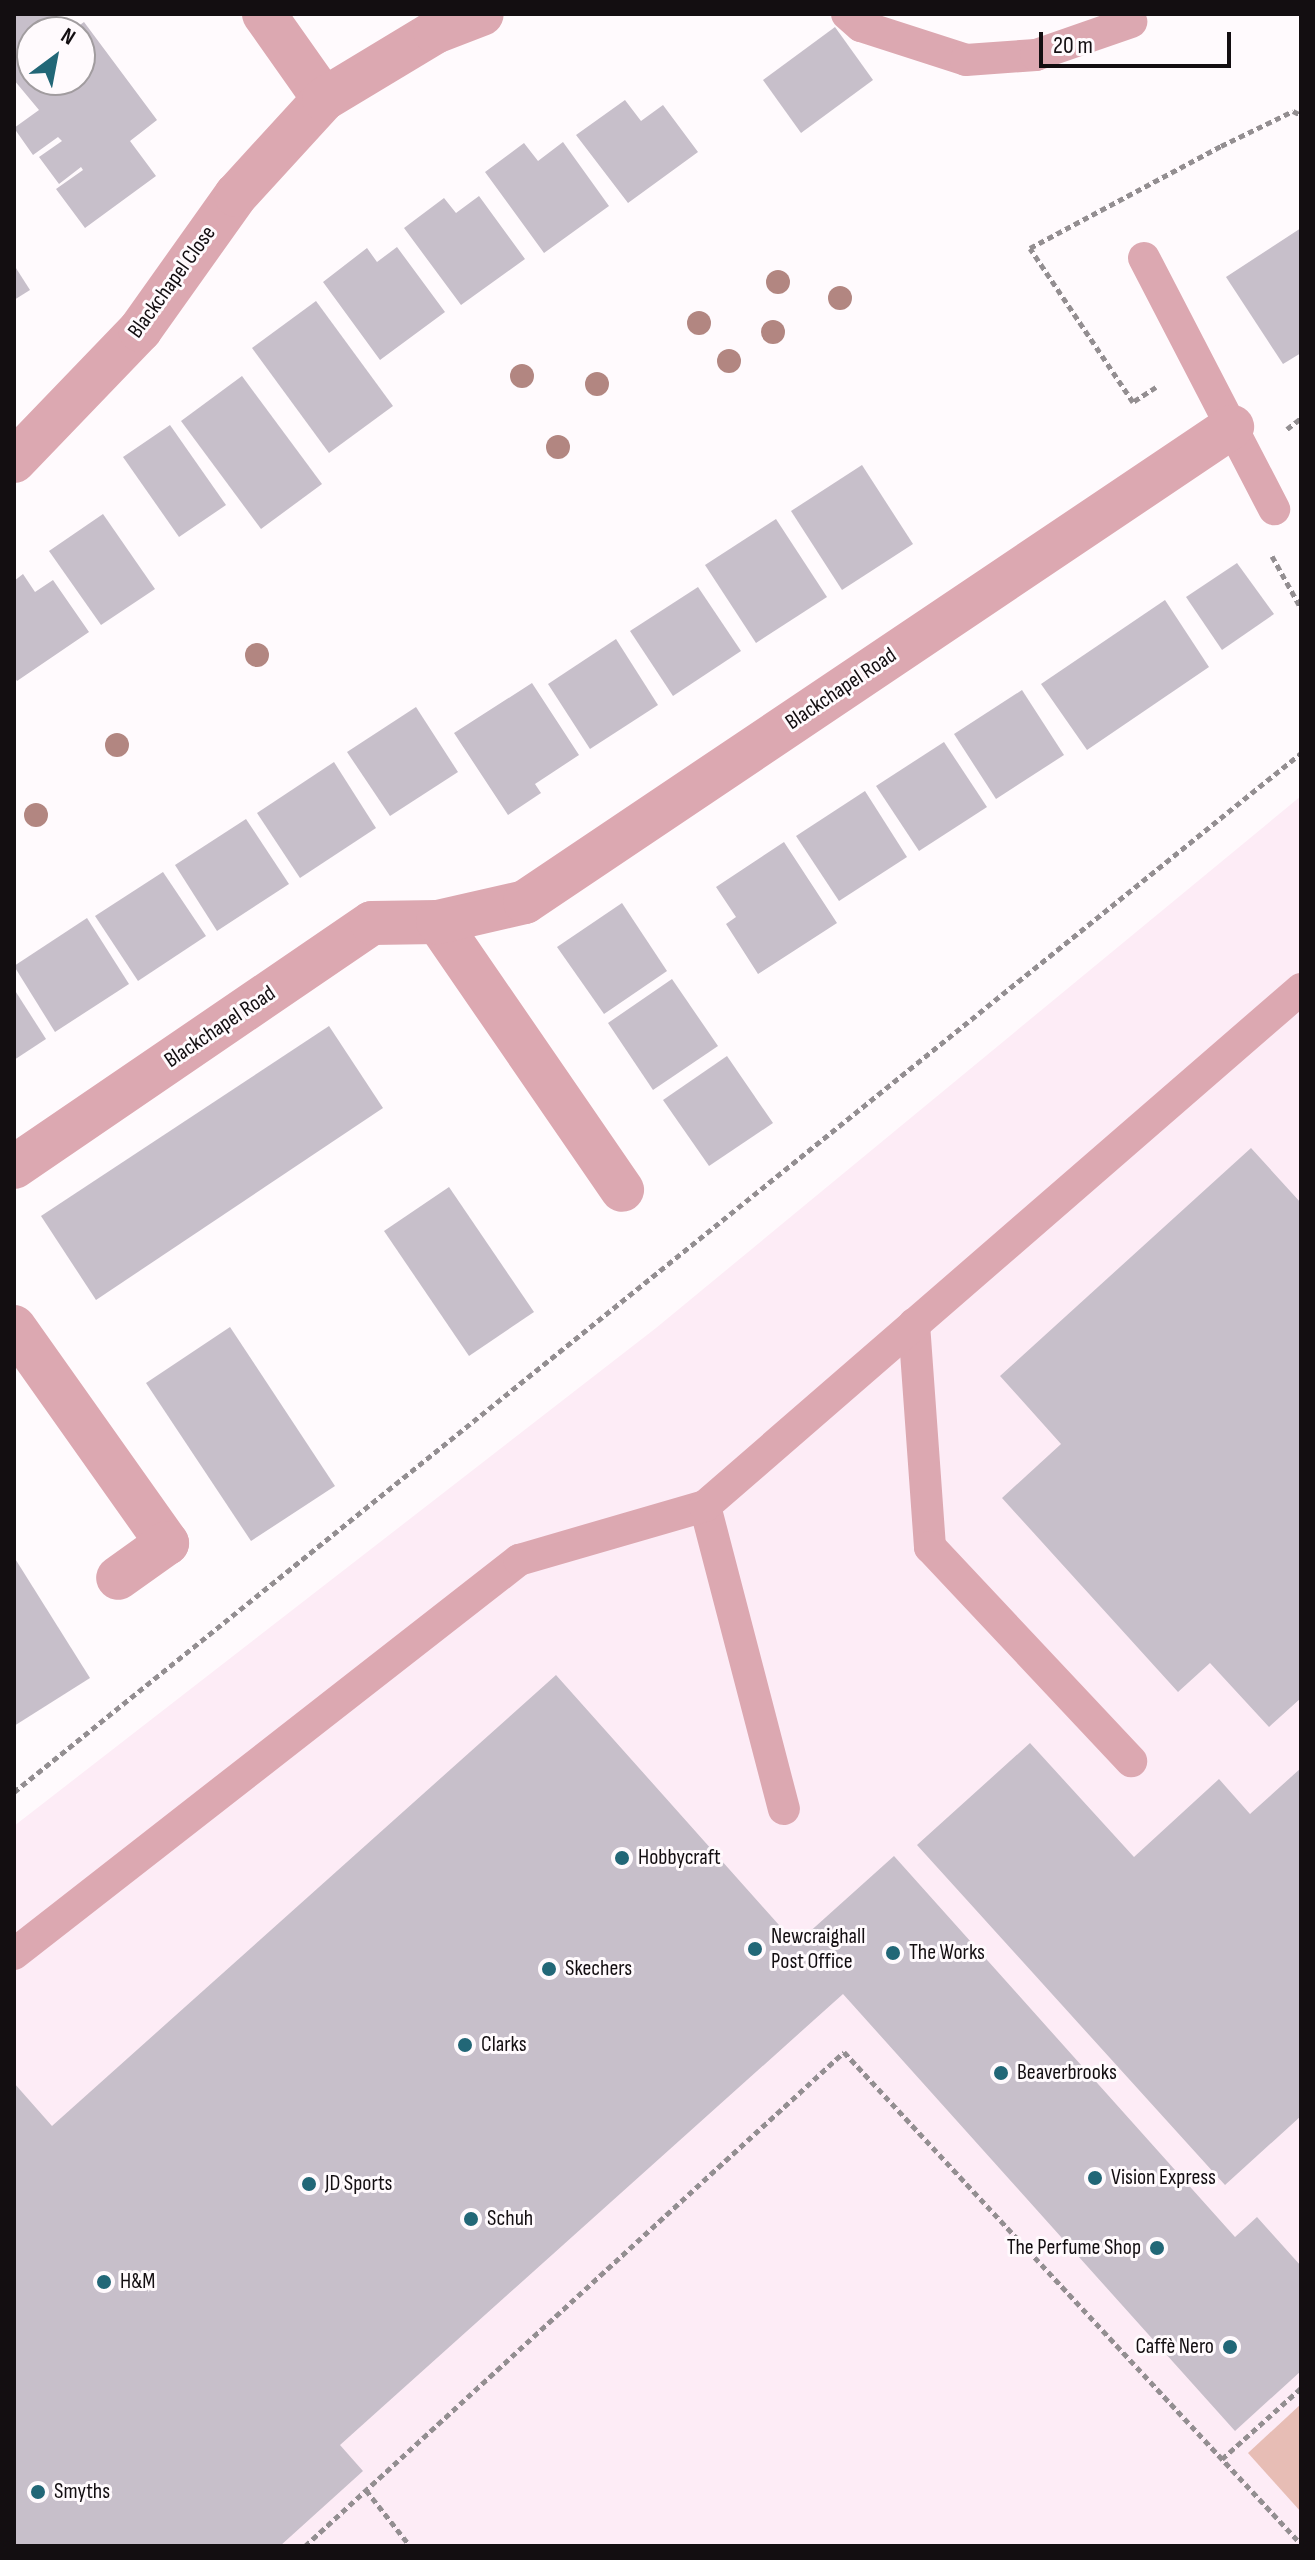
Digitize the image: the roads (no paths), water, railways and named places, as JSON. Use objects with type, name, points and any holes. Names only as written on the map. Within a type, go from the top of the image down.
[{"type":"street","points":[[264,14],[324,99]]},
{"type":"street","name":"Blackchapel Close","points":[[14,461],[140,330],[236,195],[324,99],[435,32],[482,14]]},
{"type":"street","name":"Blackchapel Road","points":[[14,1167],[372,923],[438,922],[525,902],[1232,427]]},
{"type":"street","points":[[438,922],[622,1190]]},
{"type":"street","points":[[14,1327],[167,1543],[118,1578]]},
{"type":"lane","points":[[847,14],[861,26],[966,60],[1036,55],[1131,22]]},
{"type":"lane","points":[[1144,258],[1274,509]]},
{"type":"lane","points":[[14,1954],[519,1560],[705,1506],[1301,989]]},
{"type":"lane","points":[[914,1324],[930,1547],[1131,1761]]},
{"type":"lane","points":[[705,1506],[784,1809]]},
{"type":"place","name":"Hobbycraft","points":[[622,1858]]},
{"type":"place","name":"Newcraighall Post Office","points":[[755,1949]]},
{"type":"place","name":"The Works","points":[[893,1953]]},
{"type":"place","name":"Skechers","points":[[549,1969]]},
{"type":"place","name":"Clarks","points":[[465,2045]]},
{"type":"place","name":"Beaverbrooks","points":[[1001,2073]]},
{"type":"place","name":"Vision Express","points":[[1095,2178]]},
{"type":"place","name":"JD Sports","points":[[309,2184]]},
{"type":"place","name":"Schuh","points":[[471,2219]]},
{"type":"place","name":"The Perfume Shop","points":[[1157,2248]]},
{"type":"place","name":"H&M","points":[[104,2282]]},
{"type":"place","name":"Caffè Nero","points":[[1230,2347]]},
{"type":"place","name":"Smyths","points":[[38,2492]]}]
